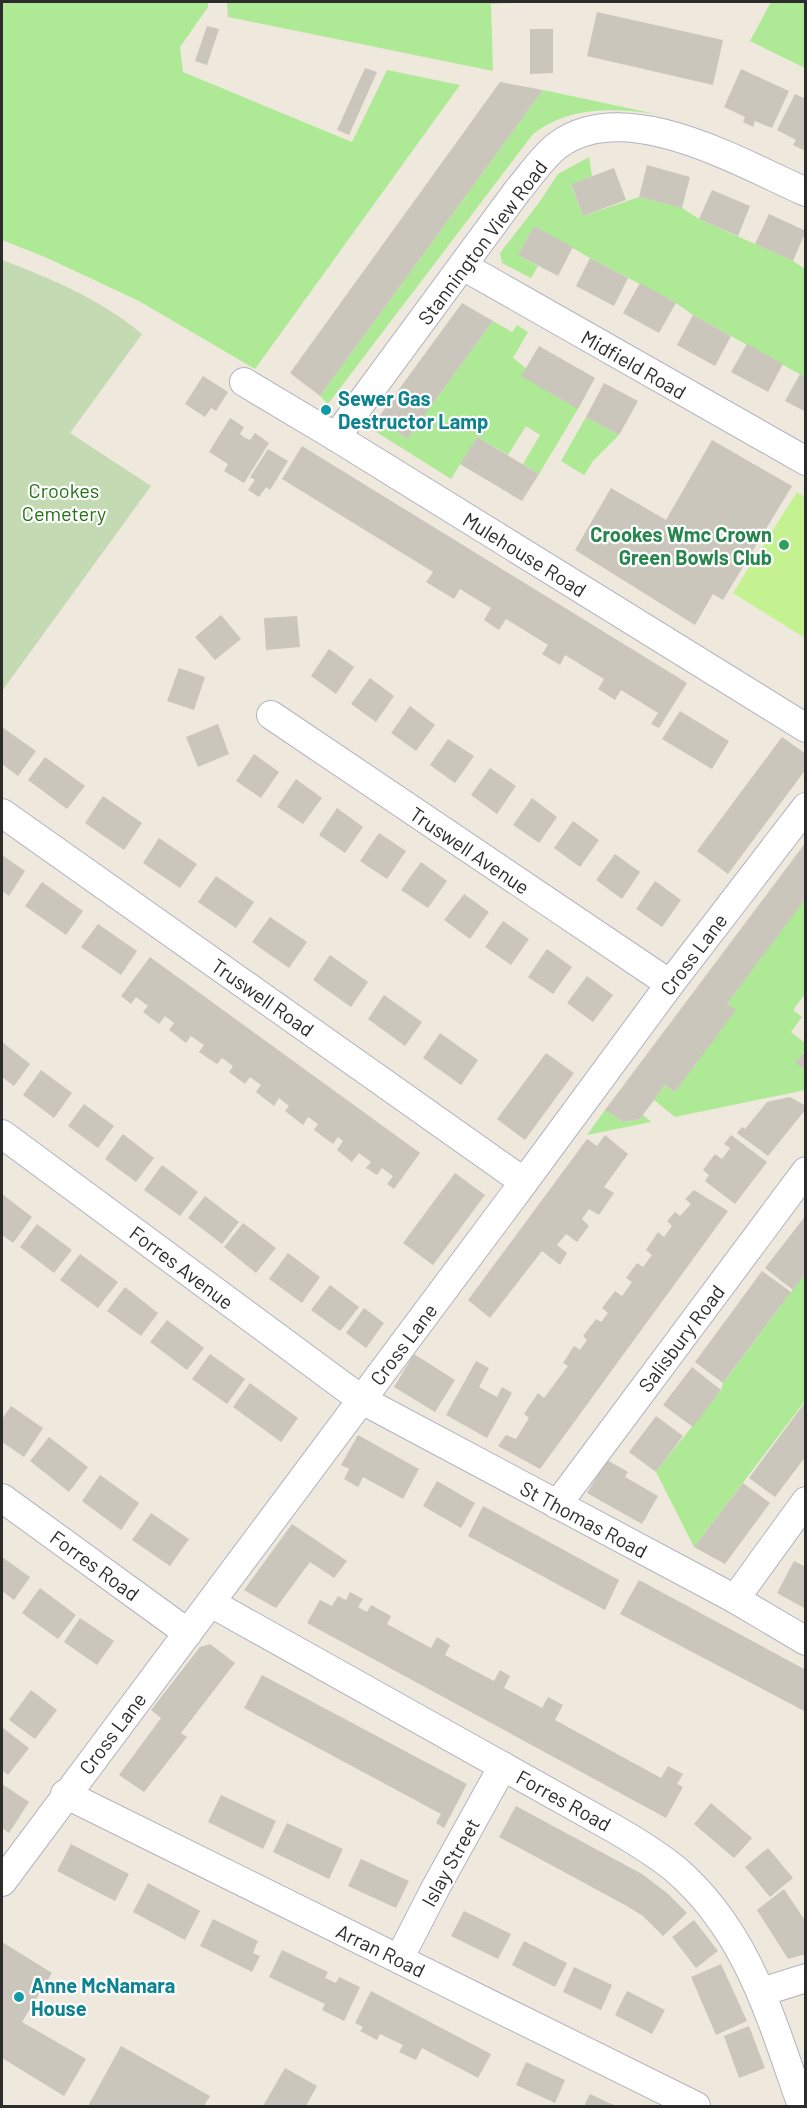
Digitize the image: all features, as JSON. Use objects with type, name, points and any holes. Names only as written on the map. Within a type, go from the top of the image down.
[{"type":"street","name":"Stannington View Road","points":[[336,436],[518,190],[558,144],[589,130],[628,127],[669,136],[702,147],[806,192]]},
{"type":"street","name":"Midfield Road","points":[[463,266],[806,461]]},
{"type":"street","name":"Mulehouse Road","points":[[244,382],[336,436],[806,728]]},
{"type":"street","name":"Truswell Avenue","points":[[271,714],[670,984]]},
{"type":"street","name":"Cross Lane","points":[[2,1882],[65,1794],[211,1603],[670,984],[806,807]]},
{"type":"street","name":"Truswell Road","points":[[2,813],[524,1182]]},
{"type":"street","name":"Forres Avenue","points":[[2,1134],[362,1400]]},
{"type":"street","name":"Salisbury Road","points":[[557,1505],[806,1171]]},
{"type":"street","name":"St Thomas Road","points":[[362,1400],[735,1599],[806,1641]]},
{"type":"street","name":"Forres Road","points":[[2,1498],[188,1633]]},
{"type":"street","points":[[735,1599],[806,1501]]},
{"type":"street","name":"Forres Road","points":[[211,1603],[613,1828],[675,1869],[722,1921],[746,1959],[762,1992],[802,2106]]},
{"type":"street","name":"Islay Street","points":[[399,1959],[503,1766]]},
{"type":"street","name":"Arran Road","points":[[65,1794],[696,2106]]},
{"type":"street","points":[[762,1992],[806,1978]]},
{"type":"green space","points":[[2,2],[208,2],[208,7],[180,47],[183,72],[352,142],[387,70],[460,85],[255,369],[139,301],[45,257],[2,240]]},
{"type":"green space","points":[[227,2],[533,2],[491,4],[493,71],[228,17]]},
{"type":"green space","points":[[771,2],[805,2],[805,68],[750,41]]},
{"type":"green space","points":[[543,90],[656,114],[592,111],[562,118],[533,134],[328,404],[320,396]]},
{"type":"green space","points":[[589,157],[592,176],[571,185],[583,216],[639,197],[682,208],[699,219],[793,261],[805,269],[805,377],[693,315],[676,303],[534,226],[518,255],[538,266],[531,278],[502,263],[500,253],[558,174]]},
{"type":"green space","name":"Crookes Cemetery","points":[[2,260],[57,282],[93,300],[142,334],[70,433],[151,486],[2,691]]},
{"type":"green space","points":[[493,321],[512,332],[517,325],[528,332],[513,358],[578,409],[539,474],[523,464],[540,435],[526,426],[508,455],[477,437],[451,479],[370,428],[378,418],[407,439]]},
{"type":"green space","points":[[586,417],[619,435],[593,461],[584,475],[561,461]]},
{"type":"green space","name":"Crookes Wmc Crown Green Bowls Club","points":[[797,492],[805,497],[805,638],[733,593]]},
{"type":"green space","points":[[805,898],[805,994],[793,1010],[802,1017],[791,1032],[805,1043],[805,1050],[796,1063],[805,1071],[805,1090],[675,1117],[654,1100],[665,1085],[675,1092],[735,1010],[727,1004]]},
{"type":"green space","points":[[605,1110],[623,1122],[640,1119],[643,1115],[651,1122],[587,1135]]},
{"type":"green space","points":[[805,1273],[805,1401],[694,1547],[656,1472],[721,1390],[723,1383]]},
{"type":"building","points":[[597,12],[723,40],[713,85],[587,56]]},
{"type":"building","points":[[207,26],[219,29],[207,65],[195,61]]},
{"type":"building","points":[[530,29],[553,29],[553,73],[530,74]]},
{"type":"building","points":[[365,68],[377,72],[349,135],[337,130]]},
{"type":"building","points":[[741,69],[789,91],[772,128],[755,121],[753,127],[743,122],[745,117],[724,107]]},
{"type":"building","points":[[500,82],[543,90],[320,396],[290,373]]},
{"type":"building","points":[[795,94],[806,99],[806,144],[803,150],[793,145],[796,140],[777,130]]},
{"type":"building","points":[[647,165],[690,177],[682,208],[639,197]]},
{"type":"building","points":[[614,168],[626,200],[583,216],[571,184]]},
{"type":"building","points":[[712,190],[750,206],[738,236],[699,219]]},
{"type":"building","points":[[769,214],[806,231],[793,261],[755,244]]},
{"type":"building","points":[[534,226],[573,247],[558,276],[518,255]]},
{"type":"building","points":[[590,258],[628,278],[614,306],[576,286]]},
{"type":"building","points":[[640,283],[676,303],[659,333],[623,313]]},
{"type":"building","points":[[462,303],[493,321],[407,439],[378,418]]},
{"type":"building","points":[[693,315],[731,336],[715,366],[677,345]]},
{"type":"building","points":[[747,344],[783,364],[768,392],[731,372]]},
{"type":"building","points":[[539,346],[595,378],[578,409],[521,376]]},
{"type":"building","points":[[800,374],[806,377],[806,412],[785,401]]},
{"type":"building","points":[[203,376],[228,392],[216,411],[211,408],[205,417],[185,404]]},
{"type":"building","points":[[604,383],[638,401],[619,435],[586,417]]},
{"type":"building","points":[[230,418],[244,427],[240,434],[245,438],[250,440],[255,433],[269,443],[244,483],[224,471],[228,464],[209,452]]},
{"type":"building","points":[[477,437],[539,474],[522,501],[460,464]]},
{"type":"building","points":[[712,440],[792,486],[723,600],[713,594],[695,625],[575,550],[611,488],[666,520]]},
{"type":"building","points":[[302,446],[687,683],[659,728],[651,724],[658,713],[621,690],[615,700],[598,689],[604,679],[565,655],[560,665],[542,654],[548,645],[506,619],[499,630],[484,620],[491,608],[460,589],[454,599],[426,582],[433,572],[282,479]]},
{"type":"building","points":[[268,449],[288,461],[270,490],[266,487],[259,497],[248,490],[255,480],[250,477]]},
{"type":"building","points":[[221,615],[241,639],[215,660],[195,637]]},
{"type":"building","points":[[297,616],[300,647],[266,650],[264,618]]},
{"type":"building","points":[[329,649],[354,667],[336,694],[311,676]]},
{"type":"building","points":[[179,668],[205,677],[194,710],[167,701]]},
{"type":"building","points":[[370,678],[394,696],[376,722],[351,704]]},
{"type":"building","points":[[410,706],[435,725],[416,751],[391,733]]},
{"type":"building","points":[[680,711],[729,741],[712,769],[662,739]]},
{"type":"building","points":[[218,724],[229,754],[198,767],[186,737]]},
{"type":"building","points":[[2,727],[36,751],[18,776],[2,764]]},
{"type":"building","points":[[782,737],[806,754],[806,769],[728,874],[697,851]]},
{"type":"building","points":[[448,739],[474,756],[455,783],[430,765]]},
{"type":"building","points":[[254,754],[279,772],[261,798],[236,781]]},
{"type":"building","points":[[45,757],[85,786],[67,809],[28,780]]},
{"type":"building","points":[[490,768],[516,786],[497,814],[471,795]]},
{"type":"building","points":[[296,779],[322,798],[303,824],[277,807]]},
{"type":"building","points":[[103,796],[142,823],[124,850],[85,823]]},
{"type":"building","points":[[532,798],[557,817],[539,843],[513,825]]},
{"type":"building","points":[[337,808],[363,827],[345,853],[319,835]]},
{"type":"building","points":[[573,821],[599,840],[580,867],[554,848]]},
{"type":"building","points":[[379,833],[406,851],[387,879],[360,861]]},
{"type":"building","points":[[159,838],[197,864],[180,888],[143,863]]},
{"type":"building","points":[[806,842],[806,898],[727,1004],[736,1010],[675,1092],[665,1085],[640,1119],[623,1122],[605,1110]]},
{"type":"building","points":[[615,854],[640,872],[622,899],[596,880]]},
{"type":"building","points":[[2,855],[25,871],[9,896],[2,891]]},
{"type":"building","points":[[421,862],[447,881],[428,908],[401,890]]},
{"type":"building","points":[[216,876],[254,902],[236,928],[198,902]]},
{"type":"building","points":[[655,881],[681,900],[662,927],[636,909]]},
{"type":"building","points":[[42,882],[83,911],[66,935],[25,906]]},
{"type":"building","points":[[464,894],[489,912],[470,939],[444,920]]},
{"type":"building","points":[[270,917],[307,942],[289,968],[252,942]]},
{"type":"building","points":[[503,921],[529,939],[511,965],[485,947]]},
{"type":"building","points":[[98,924],[137,951],[121,975],[81,947]]},
{"type":"building","points":[[547,949],[572,967],[553,994],[528,977]]},
{"type":"building","points":[[330,955],[368,982],[351,1007],[313,980]]},
{"type":"building","points":[[150,957],[420,1153],[394,1189],[387,1184],[393,1176],[382,1168],[377,1175],[366,1168],[371,1162],[359,1153],[352,1162],[337,1150],[343,1141],[338,1137],[333,1144],[314,1130],[318,1124],[308,1117],[303,1125],[285,1111],[289,1106],[279,1098],[274,1106],[256,1092],[261,1085],[250,1077],[245,1084],[229,1072],[233,1066],[222,1058],[217,1064],[199,1052],[204,1045],[191,1036],[186,1043],[169,1030],[174,1023],[165,1016],[159,1024],[143,1012],[148,1006],[136,997],[131,1004],[121,996]]},
{"type":"building","points":[[587,976],[613,995],[593,1022],[567,1003]]},
{"type":"building","points":[[384,995],[422,1022],[405,1046],[368,1019]]},
{"type":"building","points":[[440,1033],[478,1060],[461,1085],[423,1058]]},
{"type":"building","points":[[2,1042],[30,1064],[14,1086],[2,1077]]},
{"type":"building","points":[[806,1050],[806,1071],[795,1063]]},
{"type":"building","points":[[546,1053],[574,1073],[525,1140],[497,1119]]},
{"type":"building","points":[[41,1070],[72,1093],[54,1118],[23,1095]]},
{"type":"building","points":[[790,1097],[806,1106],[806,1109],[768,1156],[737,1133],[742,1127],[745,1129],[767,1102]]},
{"type":"building","points":[[84,1104],[114,1126],[98,1148],[68,1126]]},
{"type":"building","points":[[123,1134],[154,1158],[136,1182],[105,1159]]},
{"type":"building","points":[[605,1135],[628,1154],[604,1187],[614,1193],[599,1215],[589,1209],[582,1219],[589,1226],[577,1242],[566,1234],[557,1245],[567,1253],[560,1265],[542,1251],[490,1318],[468,1300],[587,1139],[597,1146]]},
{"type":"building","points":[[731,1135],[767,1162],[735,1204],[705,1181],[709,1175],[703,1170],[715,1154],[722,1159],[730,1148],[724,1144]]},
{"type":"building","points":[[162,1165],[198,1192],[180,1216],[144,1190]]},
{"type":"building","points":[[455,1173],[485,1195],[433,1265],[403,1243]]},
{"type":"building","points":[[694,1190],[728,1211],[540,1469],[498,1446],[506,1435],[516,1439],[529,1418],[524,1414],[538,1393],[544,1398],[568,1366],[563,1363],[574,1346],[580,1350],[587,1340],[583,1336],[596,1319],[601,1322],[608,1313],[602,1308],[615,1291],[622,1296],[632,1282],[626,1278],[637,1263],[643,1267],[652,1255],[646,1250],[658,1232],[664,1237],[672,1226],[667,1221],[675,1212],[680,1216],[691,1204],[685,1199]]},
{"type":"building","points":[[2,1194],[32,1217],[13,1243],[2,1235]]},
{"type":"building","points":[[205,1196],[239,1222],[222,1244],[188,1218]]},
{"type":"building","points":[[806,1215],[806,1273],[793,1290],[765,1268]]},
{"type":"building","points":[[243,1223],[276,1248],[256,1273],[224,1247]]},
{"type":"building","points":[[37,1224],[72,1250],[54,1273],[20,1247]]},
{"type":"building","points":[[288,1253],[320,1277],[302,1303],[269,1279]]},
{"type":"building","points":[[80,1254],[118,1282],[98,1308],[60,1280]]},
{"type":"building","points":[[762,1271],[791,1292],[723,1383],[695,1362]]},
{"type":"building","points":[[330,1285],[359,1307],[340,1331],[311,1310]]},
{"type":"building","points":[[125,1287],[158,1313],[141,1336],[107,1311]]},
{"type":"building","points":[[364,1308],[384,1323],[366,1348],[346,1333]]},
{"type":"building","points":[[167,1320],[204,1348],[187,1370],[150,1342]]},
{"type":"building","points":[[210,1354],[245,1379],[227,1404],[192,1379]]},
{"type":"building","points":[[414,1354],[455,1380],[435,1412],[394,1387]]},
{"type":"building","points":[[476,1361],[489,1368],[479,1387],[497,1397],[502,1387],[512,1393],[487,1438],[446,1415]]},
{"type":"building","points":[[692,1367],[721,1390],[693,1427],[663,1405]]},
{"type":"building","points":[[250,1383],[298,1418],[281,1442],[233,1407]]},
{"type":"building","points":[[806,1401],[806,1456],[775,1497],[749,1478]]},
{"type":"building","points":[[11,1406],[43,1428],[24,1457],[2,1442],[2,1419]]},
{"type":"building","points":[[656,1416],[683,1436],[656,1472],[629,1452]]},
{"type":"building","points":[[358,1435],[419,1469],[403,1499],[363,1477],[358,1487],[344,1479],[349,1469],[341,1465]]},
{"type":"building","points":[[49,1437],[88,1467],[69,1492],[30,1461]]},
{"type":"building","points":[[607,1460],[628,1472],[625,1477],[658,1496],[642,1524],[587,1493]]},
{"type":"building","points":[[100,1475],[139,1503],[121,1530],[82,1501]]},
{"type":"building","points":[[437,1481],[475,1503],[461,1528],[423,1506]]},
{"type":"building","points":[[743,1483],[770,1503],[725,1564],[694,1547]]},
{"type":"building","points":[[483,1506],[619,1580],[605,1610],[468,1536]]},
{"type":"building","points":[[151,1513],[189,1539],[170,1566],[132,1540]]},
{"type":"building","points":[[292,1524],[347,1561],[334,1578],[310,1562],[276,1608],[244,1590]]},
{"type":"building","points":[[2,1557],[30,1577],[14,1600],[2,1591]]},
{"type":"building","points":[[794,1561],[806,1567],[806,1609],[777,1593]]},
{"type":"building","points":[[639,1580],[806,1670],[806,1712],[620,1614]]},
{"type":"building","points":[[40,1588],[76,1615],[58,1639],[22,1613]]},
{"type":"building","points":[[350,1592],[363,1599],[358,1607],[367,1612],[371,1605],[391,1616],[387,1624],[431,1648],[437,1637],[450,1645],[445,1655],[494,1681],[500,1670],[510,1676],[504,1688],[542,1708],[548,1697],[563,1705],[555,1720],[661,1778],[668,1766],[683,1774],[677,1784],[683,1787],[666,1818],[307,1623],[320,1600],[332,1606],[338,1596],[346,1600]]},
{"type":"building","points":[[80,1618],[114,1641],[97,1665],[64,1642]]},
{"type":"building","points":[[210,1644],[235,1663],[181,1733],[187,1737],[144,1792],[119,1775],[161,1718],[151,1710],[200,1647]]},
{"type":"building","points":[[262,1675],[467,1784],[444,1828],[436,1823],[441,1814],[244,1708]]},
{"type":"building","points":[[31,1690],[57,1710],[35,1739],[9,1720]]},
{"type":"building","points":[[3,1728],[29,1748],[8,1775],[2,1770]]},
{"type":"building","points":[[2,1784],[29,1802],[9,1833],[2,1828]]},
{"type":"building","points":[[221,1795],[276,1821],[263,1849],[208,1822]]},
{"type":"building","points":[[711,1803],[752,1838],[734,1858],[694,1824]]},
{"type":"building","points":[[516,1806],[642,1874],[667,1893],[687,1913],[663,1936],[643,1916],[625,1905],[499,1837]]},
{"type":"building","points":[[287,1823],[343,1849],[329,1879],[273,1852]]},
{"type":"building","points":[[71,1844],[129,1874],[115,1901],[57,1871]]},
{"type":"building","points":[[768,1848],[793,1878],[770,1897],[745,1867]]},
{"type":"building","points":[[361,1859],[409,1881],[396,1908],[348,1886]]},
{"type":"building","points":[[148,1883],[200,1911],[185,1940],[133,1912]]},
{"type":"building","points":[[784,1889],[806,1922],[806,1954],[788,1959],[757,1910]]},
{"type":"building","points":[[464,1911],[511,1934],[498,1959],[451,1936]]},
{"type":"building","points":[[213,1919],[258,1941],[253,1953],[260,1956],[252,1972],[200,1946]]},
{"type":"building","points":[[694,1920],[718,1951],[696,1968],[672,1937]]},
{"type":"building","points":[[524,1941],[567,1963],[555,1987],[512,1965]]},
{"type":"building","name":"Anne McNamara House","points":[[2,1942],[52,1973],[22,2022],[86,2059],[64,2096],[2,2058]]},
{"type":"building","points":[[282,1950],[328,1972],[325,1978],[336,1983],[339,1977],[360,1987],[344,2021],[322,2010],[325,2004],[269,1977]]},
{"type":"building","points":[[721,1964],[747,2021],[716,2035],[691,1977]]},
{"type":"building","points":[[574,1967],[612,1985],[601,2010],[563,1992]]},
{"type":"building","points":[[371,1991],[491,2054],[478,2078],[422,2048],[416,2060],[399,2052],[403,2045],[380,2034],[377,2040],[360,2031],[363,2027],[355,2023]]},
{"type":"building","points":[[627,1991],[665,2010],[652,2034],[615,2015]]},
{"type":"building","points":[[749,2026],[765,2068],[739,2078],[724,2036]]},
{"type":"building","name":"Anne McNamara House","points":[[121,2046],[210,2096],[204,2106],[88,2106]]},
{"type":"building","points":[[526,2062],[565,2080],[555,2103],[516,2085]]},
{"type":"building","points":[[285,2068],[317,2086],[306,2106],[263,2106]]},
{"type":"building","points":[[590,2094],[609,2103],[617,2106],[584,2106]]},
{"type":"place","name":"Sewer Gas Destructor Lamp","points":[[326,410]]},
{"type":"place","name":"Crookes Wmc Crown Green Bowls Club","points":[[784,545]]},
{"type":"place","name":"Anne McNamara House","points":[[19,1997]]}]
